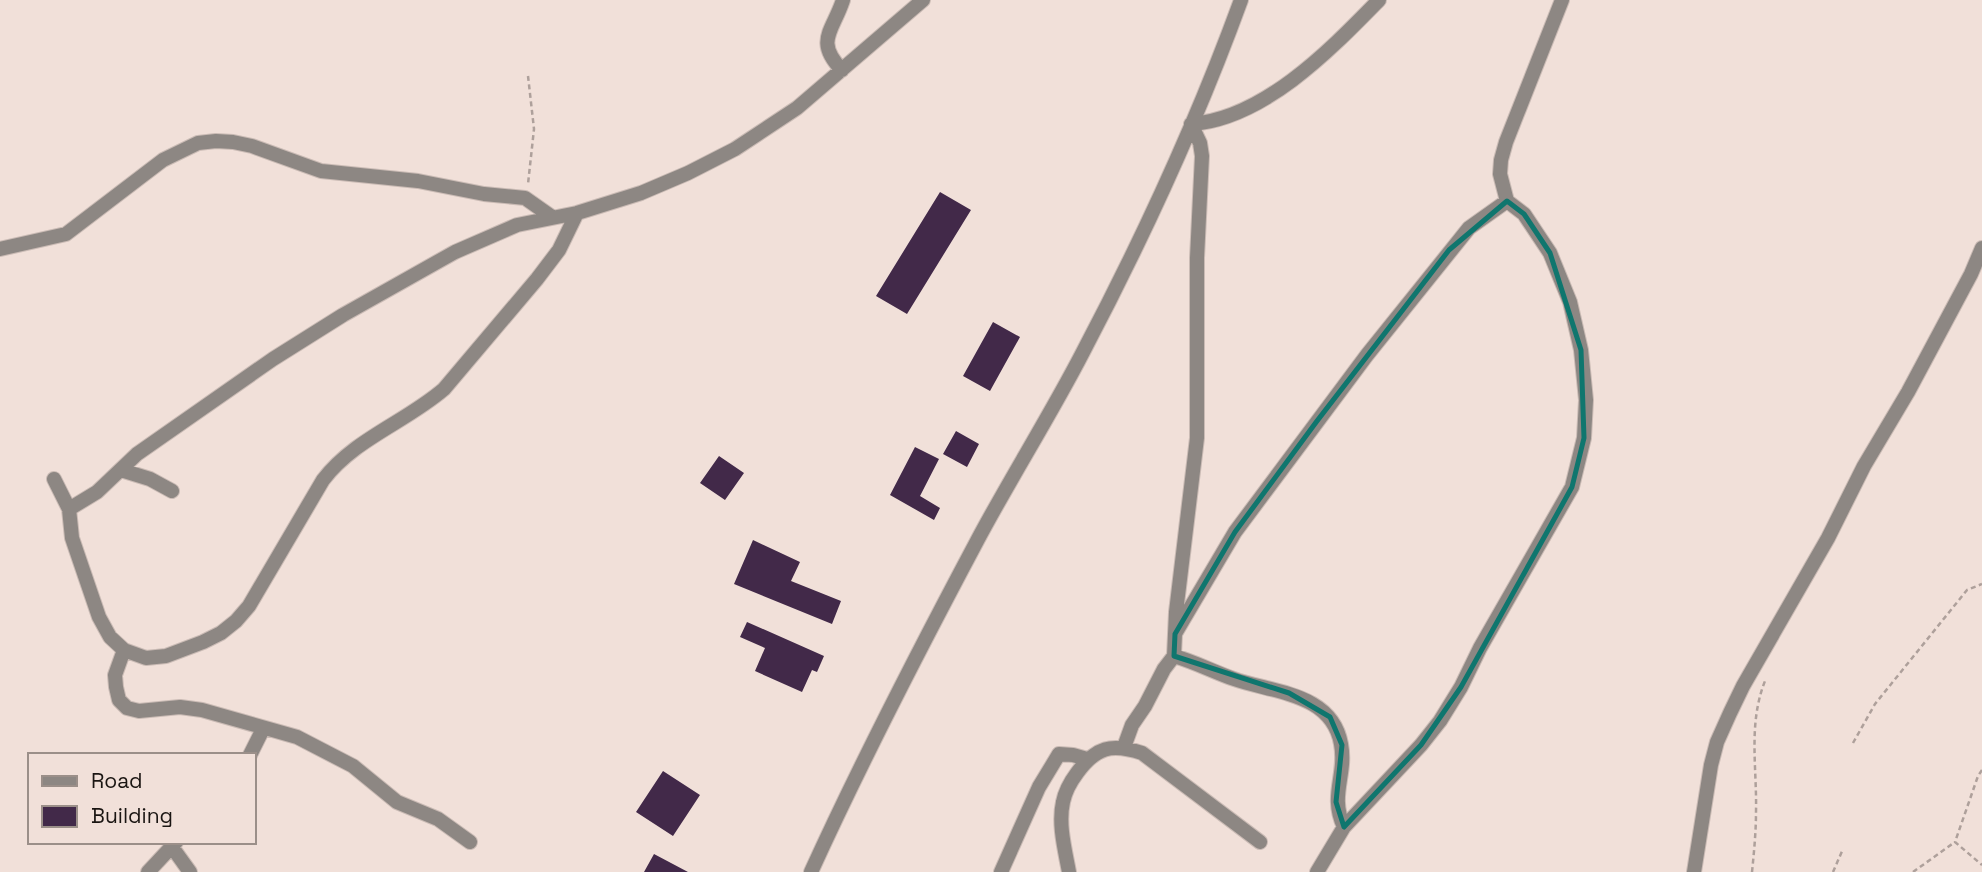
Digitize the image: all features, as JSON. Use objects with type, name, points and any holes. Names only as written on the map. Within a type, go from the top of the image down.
[{"type":"street","points":[[842,70],[831,59],[826,46],[827,34],[843,0]]},
{"type":"street","points":[[69,509],[97,492],[137,454],[224,392],[343,315],[485,238],[517,225],[578,213],[641,193],[735,149],[797,108],[923,0]]},
{"type":"street","points":[[811,872],[926,640],[1140,240],[1241,0]]},
{"type":"street","points":[[1191,124],[1208,123],[1232,115],[1270,96],[1326,50],[1379,0]]},
{"type":"street","points":[[1317,872],[1343,828],[1440,721],[1572,487],[1584,438],[1586,400],[1570,302],[1550,253],[1524,214],[1507,201],[1500,174],[1501,160],[1562,0]]},
{"type":"street","points":[[1124,747],[1132,726],[1174,656],[1177,600],[1194,478],[1197,438],[1197,258],[1202,156],[1200,143],[1191,124]]},
{"type":"street","points":[[0,249],[66,234],[163,160],[198,143],[216,141],[252,146],[321,172],[418,181],[484,194],[525,198],[552,217]]},
{"type":"street","points":[[1175,634],[1235,532],[1367,355],[1469,228],[1507,201]]},
{"type":"street","points":[[54,479],[69,509],[72,538],[99,617],[110,637],[124,650],[146,658],[166,656],[221,633],[249,606],[334,465],[387,427],[426,404],[444,389],[537,279],[559,250],[578,213]]},
{"type":"street","points":[[1694,872],[1709,775],[1717,742],[1730,713],[1828,538],[1864,466],[1908,392],[1971,274],[1982,248]]},
{"type":"street","points":[[121,470],[149,479],[172,491]]},
{"type":"street","points":[[124,650],[116,675],[116,687],[118,700],[127,708],[139,711],[180,707],[202,710],[296,737],[335,754],[397,802],[438,819],[470,842]]},
{"type":"street","points":[[1174,656],[1233,678],[1289,693],[1318,706],[1330,717],[1337,727],[1342,745],[1336,802],[1343,828]]},
{"type":"street","points":[[251,753],[263,729]]},
{"type":"street","points":[[1069,872],[1063,844],[1063,802],[1072,779],[1087,760],[1094,753],[1106,748],[1124,747],[1142,753],[1260,842]]},
{"type":"street","points":[[1001,872],[1039,787],[1059,754],[1087,760]]},
{"type":"street","points":[[148,872],[174,845],[190,872]]},
{"type":"path","points":[[525,198],[534,129],[528,76]]},
{"type":"path","points":[[1853,743],[1875,704],[1967,590],[1982,584]]},
{"type":"path","points":[[1752,872],[1756,811],[1753,733],[1760,694],[1768,673]]},
{"type":"path","points":[[1913,872],[1955,842],[1982,770]]},
{"type":"path","points":[[1955,842],[1982,865]]},
{"type":"path","points":[[1833,872],[1843,849]]},
{"type":"highlighted area","points":[[1507,201],[1524,214],[1550,253],[1581,350],[1584,438],[1572,487],[1461,687],[1421,745],[1344,827],[1336,802],[1342,745],[1330,717],[1289,693],[1174,656],[1175,634],[1235,532],[1317,421],[1449,250]]},
{"type":"building","points":[[940,192],[971,210],[907,314],[876,296]]},
{"type":"building","points":[[993,322],[1020,337],[990,391],[963,376]]},
{"type":"building","points":[[956,431],[979,444],[967,467],[943,454]]},
{"type":"building","points":[[915,447],[939,459],[920,496],[940,508],[934,520],[890,495]]},
{"type":"building","points":[[719,456],[744,473],[725,500],[700,483]]},
{"type":"building","points":[[753,540],[800,562],[791,581],[841,601],[832,624],[734,584]]},
{"type":"building","points":[[747,622],[824,656],[817,672],[812,670],[802,692],[755,671],[765,648],[740,637]]},
{"type":"building","points":[[663,771],[700,795],[673,836],[636,812]]},
{"type":"building","points":[[654,854],[688,872],[644,872]]}]
